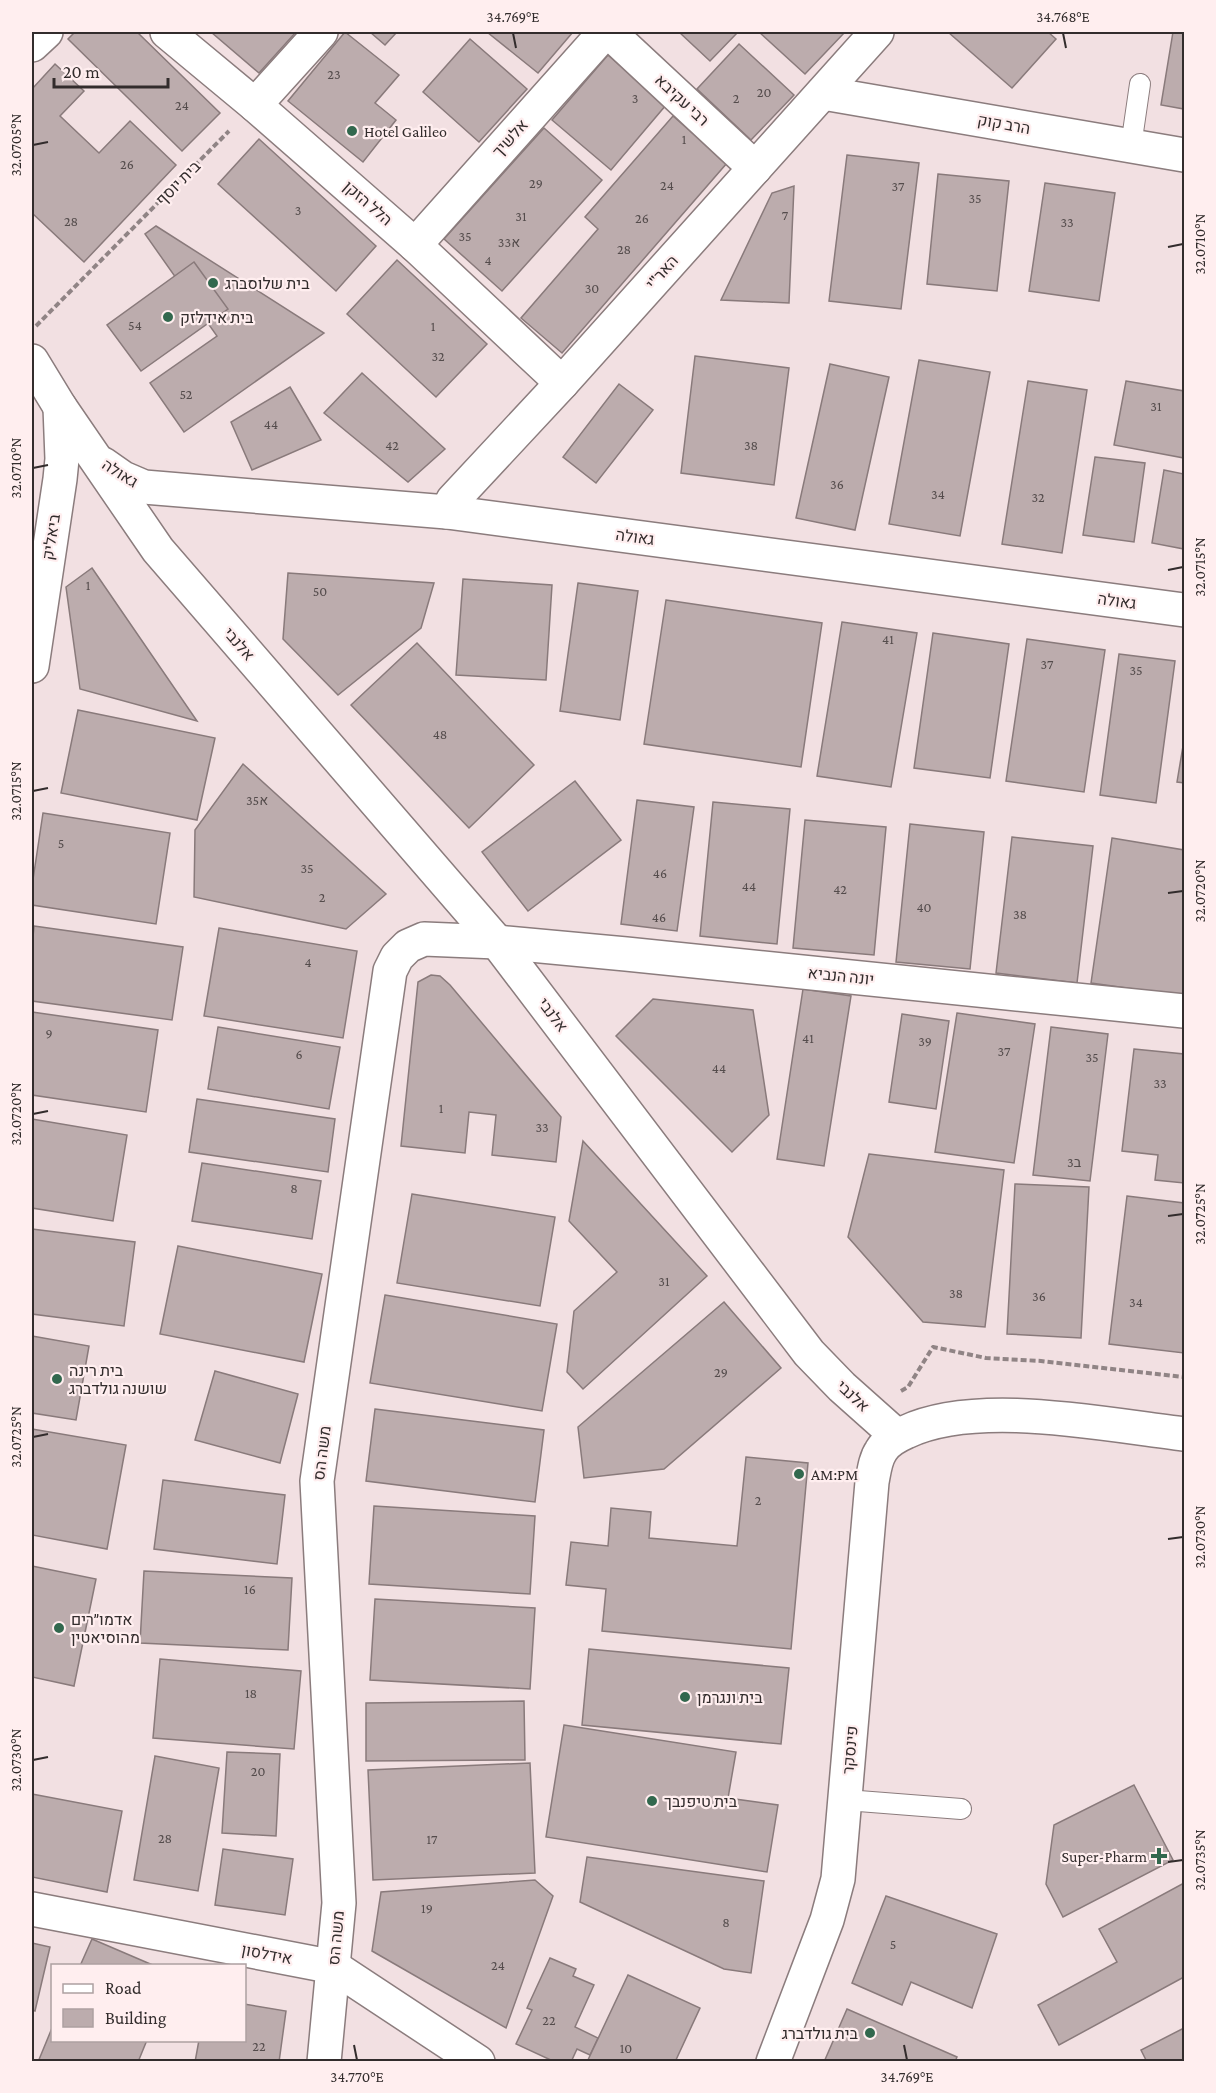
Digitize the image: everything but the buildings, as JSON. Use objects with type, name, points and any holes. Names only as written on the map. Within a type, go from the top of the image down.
[{"type":"street","points":[[32,45],[46,32]]},
{"type":"street","name":"הלל הזקן","points":[[167,32],[255,105],[415,245],[562,383]]},
{"type":"street","points":[[255,105],[321,32]]},
{"type":"street","name":"רבי עקיבא","points":[[607,32],[755,168]]},
{"type":"street","name":"אלשיך","points":[[415,245],[607,32]]},
{"type":"street","name":"האר\"י","points":[[447,512],[453,500],[562,383],[877,32]]},
{"type":"street","name":"הרב קוק","points":[[823,93],[1185,154]]},
{"type":"street","name":"אלנבי","points":[[32,362],[158,550],[498,942],[809,1353],[842,1387],[897,1436]]},
{"type":"street","points":[[32,383],[60,407]]},
{"type":"street","name":"ביאליק","points":[[32,666],[60,479],[62,459],[60,407]]},
{"type":"street","name":"גאולה","points":[[93,455],[123,478],[144,487],[447,512],[1185,610]]},
{"type":"street","name":"משה הס","points":[[324,2061],[339,1903],[317,1481],[390,971],[397,957],[408,946],[424,939],[498,942]]},
{"type":"street","name":"יונה הנביא","points":[[498,942],[1185,1011]]},
{"type":"street","points":[[897,1436],[928,1424],[978,1416],[1061,1420],[1185,1434]]},
{"type":"street","name":"פינסקר","points":[[773,2061],[827,1920],[838,1880],[872,1482],[880,1451],[897,1436]]},
{"type":"street","name":"אידלסון","points":[[32,1909],[334,1967],[478,2061]]},
{"type":"lane","points":[[1131,146],[1140,84]]},
{"type":"lane","points":[[846,1800],[961,1809]]},
{"type":"path","name":"בית יוסף","points":[[32,331],[255,105]]},
{"type":"path","points":[[866,1408],[908,1387],[933,1347],[986,1358],[1041,1361],[1185,1377]]},
{"type":"place","name":"Hotel Galileo","points":[[352,131]]},
{"type":"place","name":"בית שלוסברג","points":[[213,283]]},
{"type":"place","name":"בית אידלזק","points":[[168,317]]},
{"type":"place","name":"בית רינה שושנה גולדברג","points":[[57,1379]]},
{"type":"place","name":"AM:PM","points":[[799,1474]]},
{"type":"place","name":"אדמו״רים מהוסיאטין","points":[[59,1628]]},
{"type":"place","name":"בית ונגרמן","points":[[685,1697]]},
{"type":"place","name":"בית טיפנבך","points":[[652,1801]]},
{"type":"place","name":"Super-Pharm","points":[[1159,1856]]},
{"type":"place","name":"בית גולדברג","points":[[870,2033]]}]
